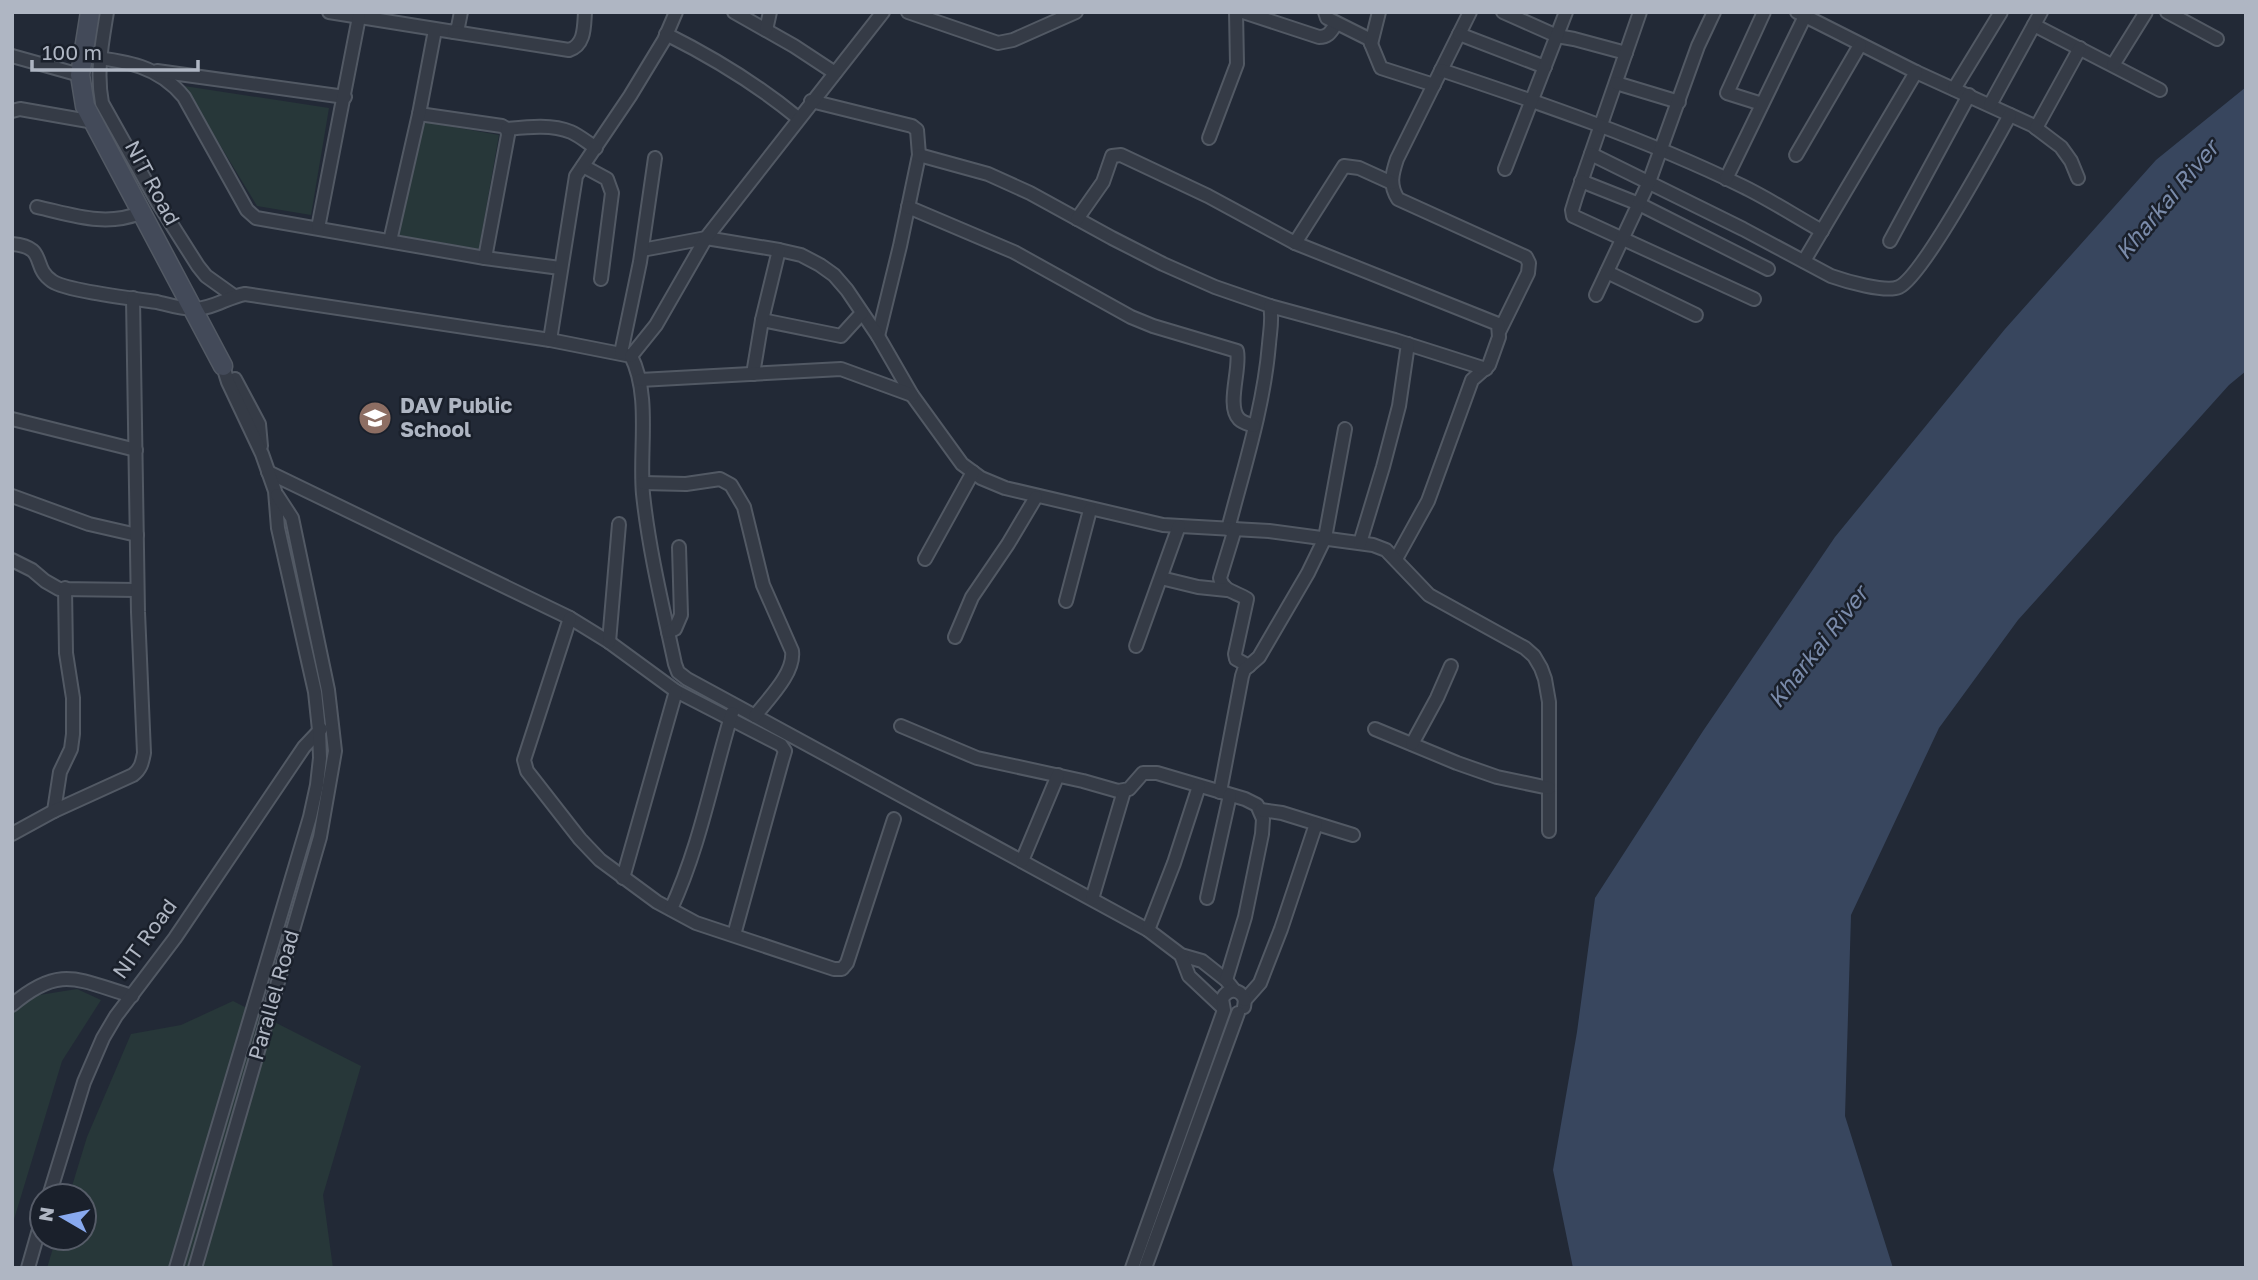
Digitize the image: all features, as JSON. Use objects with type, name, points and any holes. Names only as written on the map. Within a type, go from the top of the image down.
[{"type":"main road","name":"NIT Road","points":[[90,12],[91,57],[80,75],[85,106],[223,366]]},
{"type":"street","points":[[107,12],[91,57],[108,117],[198,266],[206,276],[234,296]]},
{"type":"street","points":[[329,12],[359,17],[383,17],[435,30],[569,50],[580,43],[585,12]]},
{"type":"street","points":[[454,32],[458,27],[461,12]]},
{"type":"street","points":[[550,340],[575,182],[666,34],[676,12]]},
{"type":"street","points":[[734,12],[835,73]]},
{"type":"street","points":[[766,30],[771,12]]},
{"type":"street","points":[[626,354],[656,325],[706,238],[883,12]]},
{"type":"street","points":[[908,12],[1004,43],[1076,12]]},
{"type":"street","points":[[1209,138],[1237,64],[1236,12]]},
{"type":"street","points":[[1243,12],[1319,37],[1329,34],[1336,24]]},
{"type":"street","points":[[1325,12],[1327,18],[1336,24],[1363,36],[1371,44],[1381,68],[1434,85]]},
{"type":"street","points":[[1371,44],[1379,12]]},
{"type":"street","points":[[1396,559],[1428,501],[1472,380],[1486,369],[1493,357],[1500,330],[1528,273],[1529,263],[1526,257],[1398,199],[1394,192],[1392,183],[1397,159],[1469,12]]},
{"type":"street","points":[[1503,12],[1557,36],[1626,53]]},
{"type":"street","points":[[1505,169],[1566,12]]},
{"type":"street","points":[[1640,12],[1581,181],[1573,216],[1754,299]]},
{"type":"street","points":[[1596,295],[1649,182],[1698,46],[1714,12]]},
{"type":"street","points":[[1762,104],[1727,93],[1764,12]]},
{"type":"street","points":[[1954,89],[2001,12]]},
{"type":"street","points":[[1990,104],[2041,12]]},
{"type":"street","points":[[2113,65],[2146,12]]},
{"type":"street","points":[[2171,13],[2217,39]]},
{"type":"street","points":[[1726,179],[1801,14],[1860,45],[2036,128],[2061,147],[2078,178]]},
{"type":"street","points":[[318,228],[359,17]]},
{"type":"street","points":[[2034,24],[2160,90]]},
{"type":"street","points":[[390,241],[435,30]]},
{"type":"street","points":[[666,34],[717,60],[766,91],[798,118]]},
{"type":"street","points":[[1459,34],[1545,68]]},
{"type":"street","points":[[1796,155],[1860,45]]},
{"type":"street","points":[[2036,128],[2080,48]]},
{"type":"street","points":[[12,56],[80,75]]},
{"type":"street","points":[[91,57],[118,60],[153,71],[345,97]]},
{"type":"street","points":[[1441,70],[1601,125],[1661,150],[1726,179],[1822,231]]},
{"type":"street","points":[[153,71],[184,97],[247,210],[256,218],[485,258],[560,268]]},
{"type":"street","points":[[1804,261],[1916,72]]},
{"type":"street","points":[[1616,83],[1679,102]]},
{"type":"street","points":[[1890,242],[1969,95]]},
{"type":"street","points":[[811,102],[912,126],[917,130],[919,155],[878,337]]},
{"type":"street","points":[[12,111],[20,109],[94,122]]},
{"type":"street","points":[[419,114],[502,126],[507,129],[560,129],[570,131],[596,148]]},
{"type":"street","points":[[1591,154],[1843,280],[1897,289],[1931,250],[2010,114]]},
{"type":"street","points":[[485,258],[507,129]]},
{"type":"street","points":[[1077,219],[1103,181],[1110,160],[1116,154],[1208,196],[1295,243],[1493,321],[1498,324],[1500,330]]},
{"type":"street","points":[[919,155],[988,174],[1215,287],[1270,306],[1408,344],[1486,369]]},
{"type":"street","points":[[655,158],[626,354],[640,380],[646,520],[678,672],[1148,930],[1181,955],[1202,961],[1241,993],[1245,1000]]},
{"type":"street","points":[[583,166],[607,179],[612,192],[601,279]]},
{"type":"street","points":[[1295,243],[1344,166],[1359,168],[1392,183]]},
{"type":"street","points":[[1581,181],[1639,204],[1768,270]]},
{"type":"street","points":[[37,207],[96,220],[123,219],[140,212]]},
{"type":"street","points":[[908,207],[1014,252],[1131,317],[1237,351],[1235,413],[1243,422],[1254,426]]},
{"type":"street","points":[[642,250],[706,238],[801,256],[834,275],[878,337],[912,395],[962,464],[1005,488],[1163,525],[1325,538],[1386,550],[1429,595],[1534,656],[1545,678],[1549,702],[1549,831]]},
{"type":"street","points":[[12,244],[25,245],[34,250],[52,281],[66,286],[195,309],[245,294],[626,354]]},
{"type":"street","points":[[753,374],[762,320],[779,250]]},
{"type":"street","points":[[1607,272],[1696,315]]},
{"type":"street","points":[[12,834],[54,811],[133,775],[142,765],[144,753],[137,590],[133,298]]},
{"type":"street","points":[[1227,590],[1220,579],[1268,359],[1270,306]]},
{"type":"street","points":[[762,320],[841,336],[862,313]]},
{"type":"street","points":[[1360,543],[1399,406],[1408,344]]},
{"type":"street","name":"NIT Road","points":[[53,1182],[84,1082],[116,1016],[175,939],[304,747],[332,719],[292,518],[275,491],[268,472],[262,454],[259,424],[236,381],[223,366]]},
{"type":"street","points":[[640,380],[841,369],[912,395]]},
{"type":"street","points":[[12,419],[136,450]]},
{"type":"street","points":[[1207,898],[1242,676],[1259,657],[1308,573],[1325,538],[1345,429]]},
{"type":"street","points":[[268,472],[570,618],[609,642],[676,691],[775,740],[785,751],[734,935]]},
{"type":"street","points":[[925,559],[973,472]]},
{"type":"street","points":[[643,483],[686,484],[720,479],[726,480],[739,496],[763,585],[793,657],[784,676],[755,716]]},
{"type":"street","name":"NIT Road","points":[[275,491],[278,528],[315,692],[319,730]]},
{"type":"street","points":[[12,496],[89,524],[137,536]]},
{"type":"street","points":[[955,637],[972,597],[1036,496]]},
{"type":"street","points":[[1066,601],[1090,510]]},
{"type":"street","points":[[609,642],[618,524]]},
{"type":"street","points":[[1136,646],[1179,526]]},
{"type":"street","points":[[668,632],[675,629],[681,615],[679,547]]},
{"type":"street","points":[[12,560],[32,570],[54,587],[137,590]]},
{"type":"street","points":[[1161,578],[1198,587],[1227,590],[1247,599],[1234,654],[1236,659],[1249,666]]},
{"type":"street","points":[[54,811],[60,772],[71,749],[74,734],[73,698],[66,653],[65,588]]},
{"type":"street","points":[[570,618],[524,760],[527,771],[580,839],[600,860],[670,909],[696,923],[826,967],[842,969],[847,963],[894,819]]},
{"type":"street","points":[[1412,744],[1451,666]]},
{"type":"street","points":[[623,878],[676,691]]},
{"type":"street","points":[[670,909],[686,876],[734,705]]},
{"type":"street","name":"Parallel Road","points":[[195,1268],[320,837],[335,751],[332,719]]},
{"type":"street","points":[[901,726],[977,758],[1124,792]]},
{"type":"street","points":[[1374,729],[1497,777],[1549,788]]},
{"type":"street","name":"Parallel Road","points":[[176,1268],[310,817],[320,758],[319,730]]},
{"type":"street","points":[[1092,899],[1124,792],[1143,773],[1149,772],[1225,794],[1257,805],[1261,810],[1262,834],[1230,985],[1224,995],[1223,1008],[1132,1268]]},
{"type":"street","points":[[1022,861],[1058,775]]},
{"type":"street","points":[[1148,930],[1174,863],[1199,786]]},
{"type":"street","points":[[1261,810],[1282,813],[1353,835]]},
{"type":"street","points":[[1145,1268],[1238,1013],[1260,983],[1282,929],[1315,824]]},
{"type":"street","points":[[1181,955],[1189,976],[1230,1014],[1238,1013]]},
{"type":"street","points":[[12,1005],[44,983],[60,978],[76,979],[132,996]]},
{"type":"shaded area","points":[[184,86],[329,108],[311,215],[257,206]]},
{"type":"shaded area","points":[[420,121],[499,135],[479,249],[398,235]]},
{"type":"shaded area","points":[[77,989],[101,1000],[62,1061],[12,1226],[12,1013],[33,996]]},
{"type":"shaded area","points":[[233,1001],[361,1066],[323,1195],[333,1268],[47,1268],[52,1252],[98,1252],[98,1182],[73,1182],[87,1137],[131,1034],[181,1025]]},
{"type":"water","name":"Kharkai River","points":[[2246,87],[2246,371],[2229,385],[2018,620],[1939,728],[1851,915],[1845,1116],[1893,1268],[1573,1268],[1553,1170],[1577,1032],[1595,898],[1703,731],[1835,537],[2005,329],[2156,160]]},
{"type":"place","name":"DAV Public School","points":[[375,418]]}]
